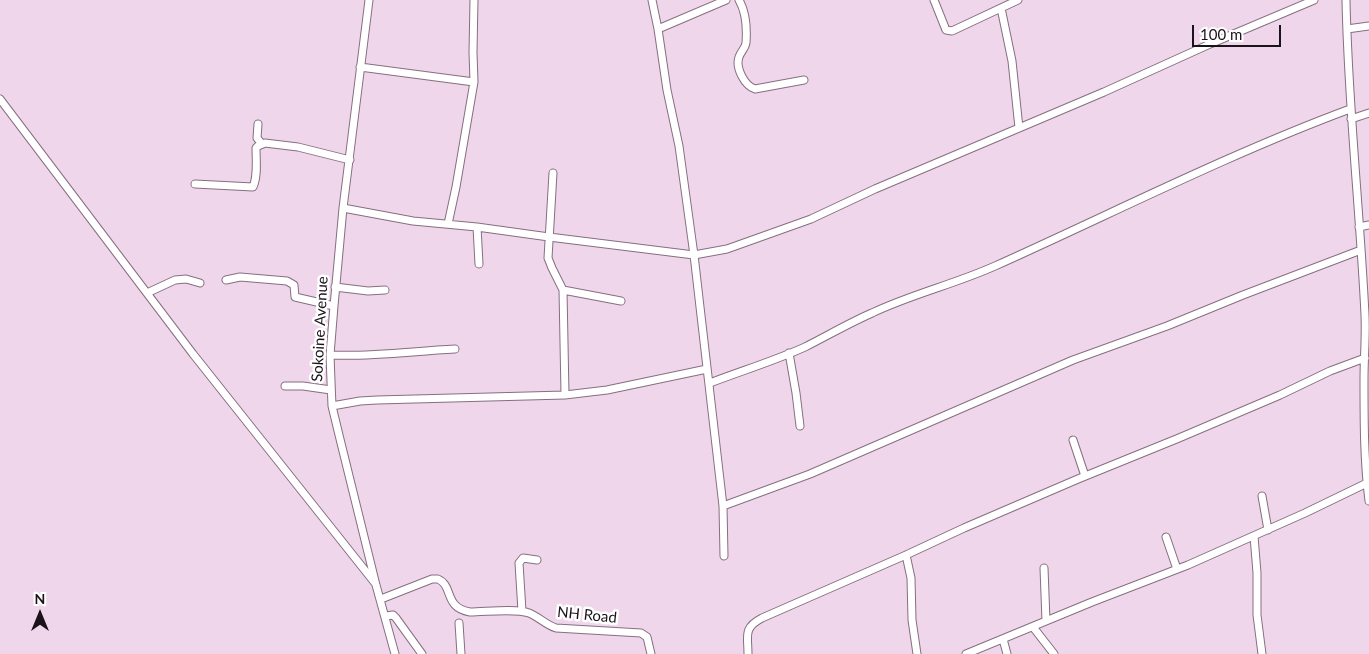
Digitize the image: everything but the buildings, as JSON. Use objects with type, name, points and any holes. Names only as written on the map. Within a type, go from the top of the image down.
[{"type":"street","name":"Sokoine Avenue","points":[[368,0],[335,287],[330,356],[331,390],[332,406],[395,654]]},
{"type":"street","points":[[448,224],[474,82],[474,0]]},
{"type":"street","points":[[652,0],[667,90],[679,146],[694,255],[723,506],[724,556]]},
{"type":"street","points":[[658,29],[726,0]]},
{"type":"street","points":[[739,0],[744,14],[746,44],[738,62],[742,76],[752,89],[756,90],[804,80]]},
{"type":"street","points":[[934,0],[944,26],[948,31],[952,31],[1018,0]]},
{"type":"street","points":[[343,208],[413,221],[477,227],[694,255],[727,249],[810,220],[874,189],[1314,0]]},
{"type":"street","points":[[1346,0],[1350,109],[1361,250],[1366,288],[1365,358],[1369,501]]},
{"type":"street","points":[[1001,8],[1012,61],[1019,128]]},
{"type":"street","points":[[1347,28],[1369,26]]},
{"type":"street","points":[[360,67],[474,82]]},
{"type":"street","points":[[0,99],[198,362],[354,559],[376,584]]},
{"type":"street","points":[[710,383],[789,353],[872,313],[916,295],[967,278],[1302,127],[1350,109]]},
{"type":"street","points":[[1351,119],[1369,113]]},
{"type":"street","points":[[258,124],[257,138],[262,144]]},
{"type":"street","points":[[195,184],[253,187],[256,173],[256,148],[262,144],[298,147],[350,160]]},
{"type":"street","points":[[553,173],[548,258],[563,290],[565,395]]},
{"type":"street","points":[[1359,227],[1369,225]]},
{"type":"street","points":[[477,227],[479,264]]},
{"type":"street","points":[[723,506],[810,474],[1073,360],[1167,326],[1361,250]]},
{"type":"street","points":[[226,280],[240,277],[287,281],[294,285],[296,297],[334,306]]},
{"type":"street","points":[[147,293],[175,280],[186,279],[200,283]]},
{"type":"street","points":[[335,287],[368,291],[385,290]]},
{"type":"street","points":[[563,290],[621,301]]},
{"type":"street","points":[[330,356],[455,349]]},
{"type":"street","points":[[789,353],[800,426]]},
{"type":"street","points":[[748,654],[748,632],[753,623],[964,528],[1280,395],[1330,371],[1365,358]]},
{"type":"street","points":[[332,406],[377,400],[565,395],[607,390],[707,370]]},
{"type":"street","points":[[285,386],[303,386],[331,390]]},
{"type":"street","points":[[1073,440],[1085,476]]},
{"type":"street","points":[[966,654],[977,652],[1046,621],[1178,569],[1268,530],[1367,483]]},
{"type":"street","points":[[1262,496],[1268,530]]},
{"type":"street","points":[[1254,536],[1257,615],[1262,654]]},
{"type":"street","points":[[1166,537],[1178,569]]},
{"type":"street","points":[[906,555],[911,578],[912,620],[917,654]]},
{"type":"street","points":[[522,611],[519,564],[523,558],[537,560]]},
{"type":"street","points":[[1044,568],[1046,621]]},
{"type":"street","name":"NH Road","points":[[381,599],[438,578],[443,582],[458,608],[463,611],[522,611],[556,628],[641,633],[647,637],[651,654]]},
{"type":"street","points":[[386,616],[393,615],[396,618],[422,654]]},
{"type":"street","points":[[459,623],[461,654]]},
{"type":"street","points":[[1033,627],[1054,654]]},
{"type":"street","points":[[1003,639],[1007,654]]}]
